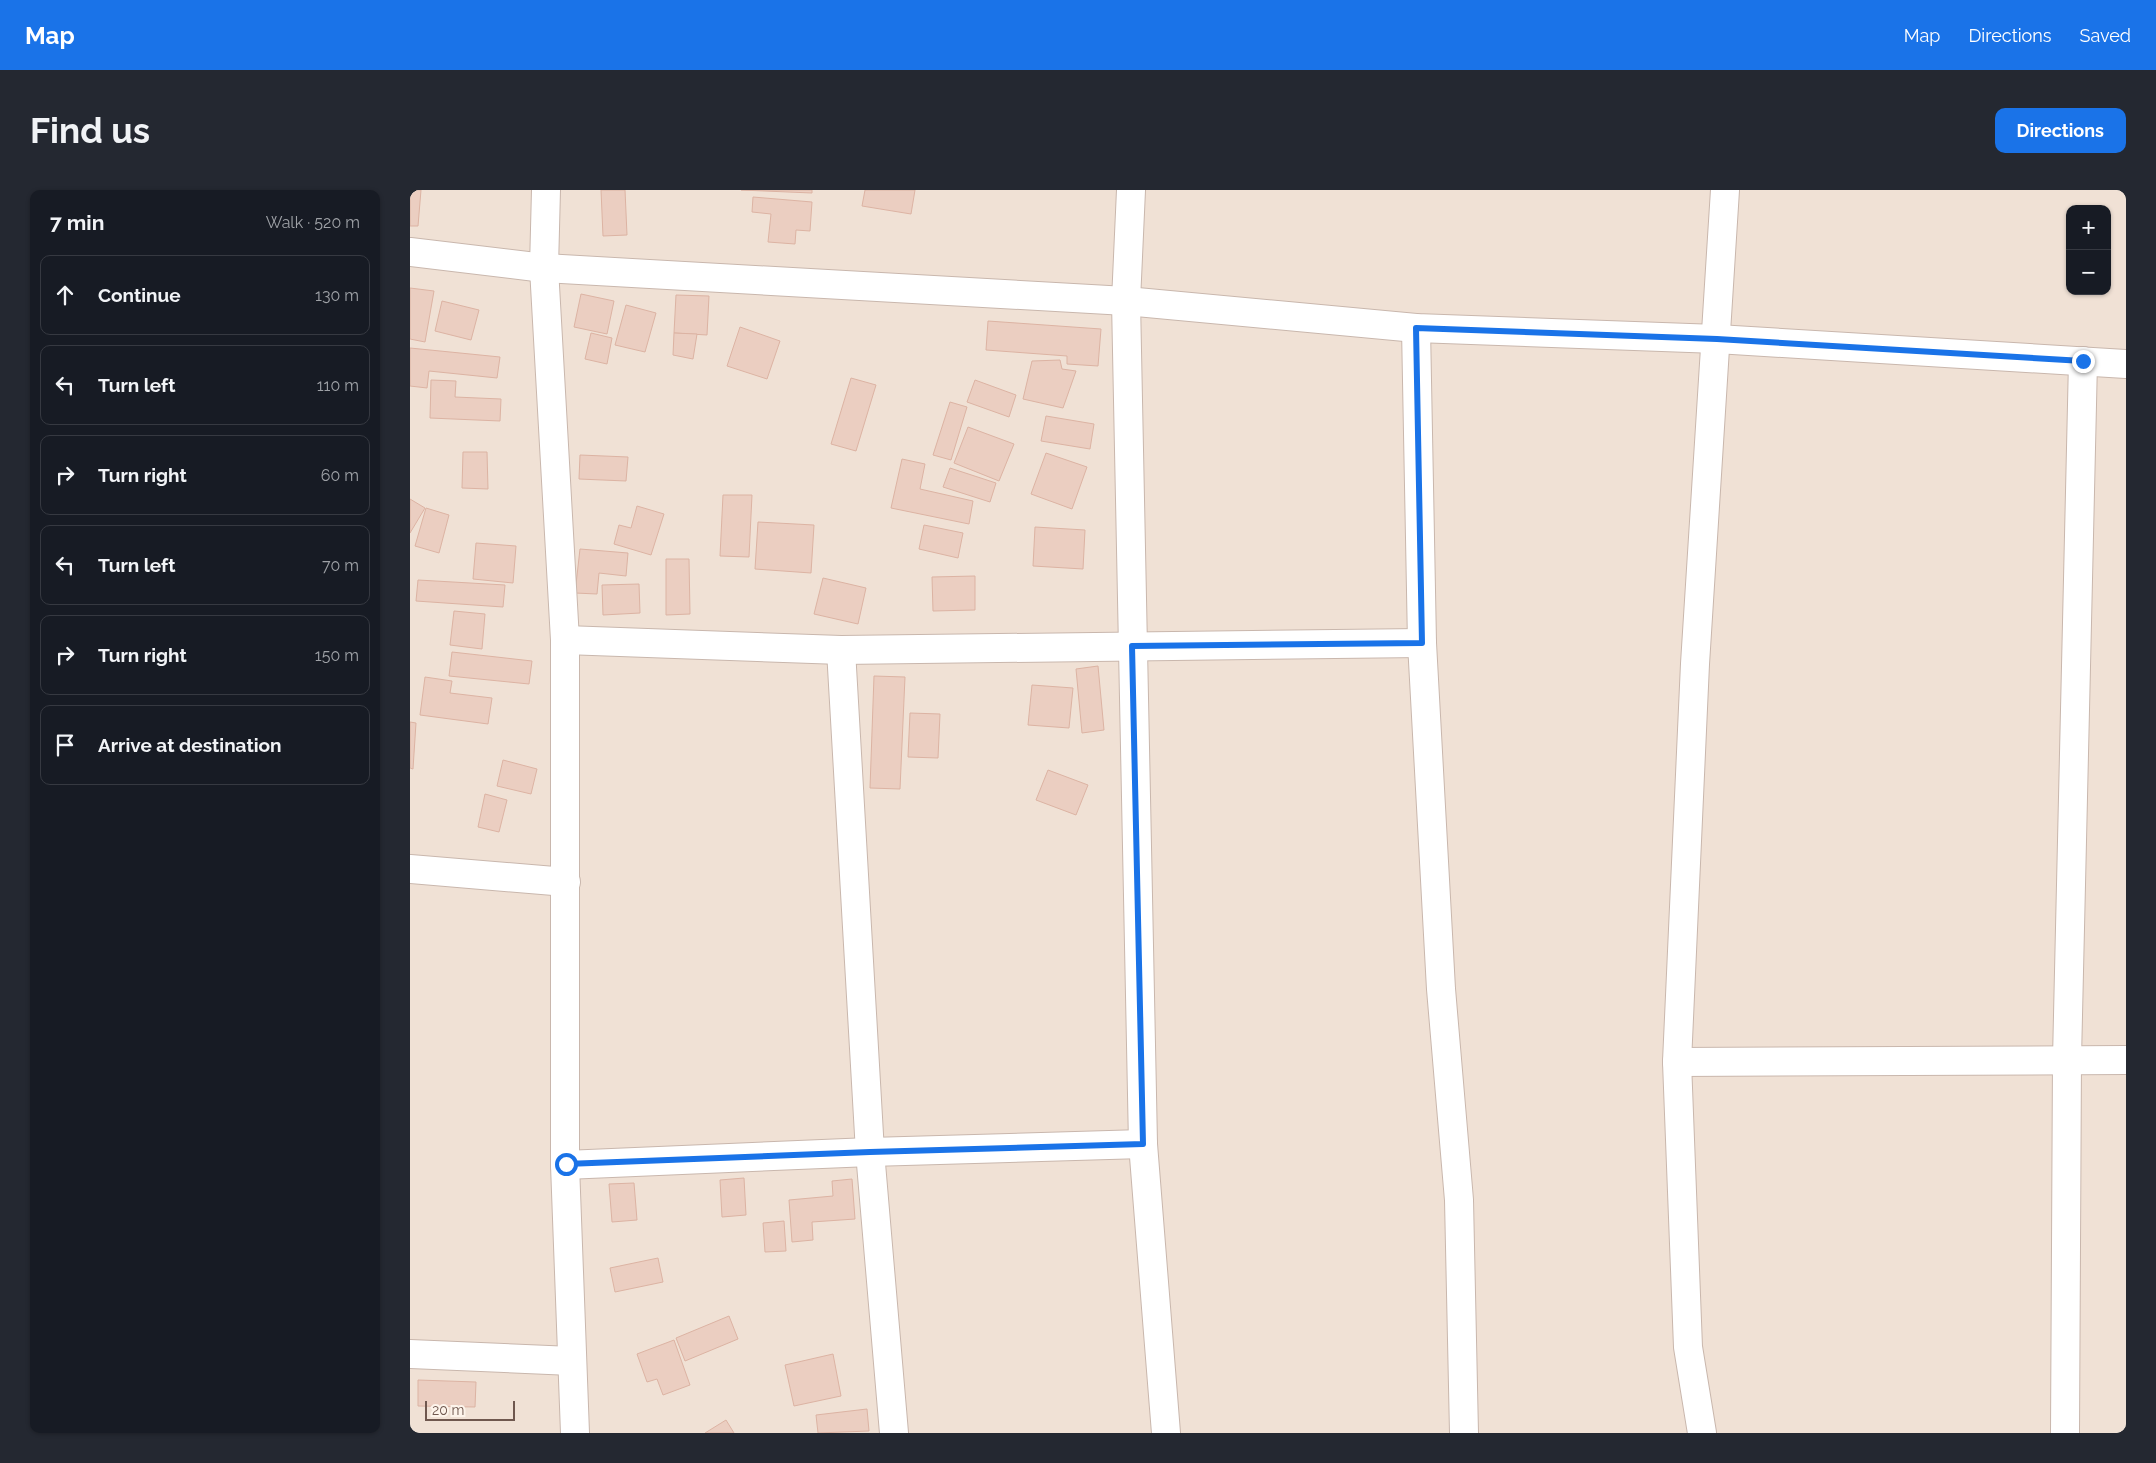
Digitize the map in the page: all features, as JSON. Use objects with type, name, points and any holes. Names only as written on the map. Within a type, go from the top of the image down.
[{"type":"street","points":[[546,190],[544,268],[565,640],[566,1164],[575,1433]]},
{"type":"street","points":[[1131,190],[1126,300],[1143,1144],[1166,1433]]},
{"type":"street","points":[[1702,1433],[1688,1347],[1677,1062],[1695,664],[1725,190]]},
{"type":"street","points":[[410,252],[544,268],[1126,300],[1416,328],[1717,339],[2126,364]]},
{"type":"street","points":[[1416,328],[1422,643],[1441,989],[1459,1200],[1464,1433]]},
{"type":"street","points":[[2065,1433],[2068,1059],[2083,361]]},
{"type":"street","points":[[565,640],[841,650],[1422,643]]},
{"type":"street","points":[[841,650],[870,1152],[894,1433]]},
{"type":"street","points":[[410,869],[566,882]]},
{"type":"street","points":[[1677,1062],[2126,1060]]},
{"type":"street","points":[[566,1164],[1143,1144]]},
{"type":"street","points":[[410,1354],[572,1362]]},
{"type":"shaded area","points":[[410,190],[2126,190],[2126,1433],[410,1433]]},
{"type":"building","points":[[410,190],[421,190],[418,226],[410,226]]},
{"type":"building","points":[[601,190],[625,190],[627,235],[603,236]]},
{"type":"building","points":[[741,190],[812,190],[812,193]]},
{"type":"building","points":[[865,190],[915,190],[911,214],[862,206]]},
{"type":"building","points":[[753,197],[812,202],[810,231],[796,230],[795,244],[768,242],[771,214],[752,212]]},
{"type":"building","points":[[410,288],[434,291],[425,342],[410,339]]},
{"type":"building","points":[[581,294],[614,301],[607,334],[574,327]]},
{"type":"building","points":[[676,295],[709,296],[707,335],[674,333]]},
{"type":"building","points":[[442,301],[479,310],[471,340],[435,331]]},
{"type":"building","points":[[626,305],[656,313],[645,352],[615,345]]},
{"type":"building","points":[[988,321],[1101,329],[1098,366],[1067,364],[1067,356],[986,350]]},
{"type":"building","points":[[740,327],[780,341],[767,379],[727,366]]},
{"type":"building","points":[[591,333],[612,338],[607,364],[585,359]]},
{"type":"building","points":[[674,333],[697,334],[693,359],[673,355]]},
{"type":"building","points":[[410,348],[500,357],[497,378],[429,371],[427,388],[410,386]]},
{"type":"building","points":[[1060,360],[1062,369],[1076,371],[1063,408],[1023,399],[1032,361]]},
{"type":"building","points":[[851,378],[876,385],[856,451],[831,444]]},
{"type":"building","points":[[431,380],[456,381],[455,397],[501,399],[500,421],[430,418]]},
{"type":"building","points":[[975,380],[1016,395],[1009,417],[967,402]]},
{"type":"building","points":[[950,402],[967,407],[951,460],[933,455]]},
{"type":"building","points":[[1046,416],[1094,424],[1090,449],[1041,441]]},
{"type":"building","points":[[968,427],[1014,444],[999,481],[954,463]]},
{"type":"building","points":[[463,452],[487,452],[488,489],[462,488]]},
{"type":"building","points":[[1046,453],[1087,467],[1072,509],[1031,494]]},
{"type":"building","points":[[580,455],[628,457],[626,481],[579,479]]},
{"type":"building","points":[[902,459],[925,464],[920,489],[973,501],[969,524],[891,508]]},
{"type":"building","points":[[950,468],[996,483],[990,502],[943,487]]},
{"type":"building","points":[[723,495],[752,495],[749,557],[720,556]]},
{"type":"building","points":[[410,499],[425,508],[410,533]]},
{"type":"building","points":[[637,506],[664,514],[651,555],[614,544],[619,525],[631,528]]},
{"type":"building","points":[[426,508],[449,515],[439,553],[415,546]]},
{"type":"building","points":[[758,522],[814,525],[811,573],[755,569]]},
{"type":"building","points":[[924,525],[963,533],[958,558],[919,549]]},
{"type":"building","points":[[1035,527],[1085,530],[1083,569],[1033,566]]},
{"type":"building","points":[[476,543],[516,546],[513,583],[473,579]]},
{"type":"building","points":[[580,549],[628,553],[626,576],[599,573],[597,594],[575,593]]},
{"type":"building","points":[[666,559],[689,559],[690,614],[666,615]]},
{"type":"building","points":[[975,576],[975,610],[933,611],[932,577]]},
{"type":"building","points":[[823,578],[866,588],[858,624],[814,614]]},
{"type":"building","points":[[418,580],[505,585],[503,607],[416,601]]},
{"type":"building","points":[[639,584],[640,613],[603,615],[602,585]]},
{"type":"building","points":[[454,611],[485,614],[482,649],[450,645]]},
{"type":"building","points":[[452,652],[532,661],[529,684],[449,676]]},
{"type":"building","points":[[1098,666],[1104,730],[1082,733],[1076,669]]},
{"type":"building","points":[[874,676],[905,677],[900,789],[870,788]]},
{"type":"building","points":[[425,677],[452,681],[450,693],[492,698],[488,724],[420,715]]},
{"type":"building","points":[[1032,685],[1073,688],[1069,728],[1028,725]]},
{"type":"building","points":[[910,713],[940,714],[938,758],[908,757]]},
{"type":"building","points":[[410,722],[416,723],[413,769],[410,768]]},
{"type":"building","points":[[503,760],[537,769],[531,794],[497,786]]},
{"type":"building","points":[[1048,770],[1088,785],[1076,815],[1036,800]]},
{"type":"building","points":[[485,794],[507,800],[499,832],[478,827]]},
{"type":"building","points":[[744,1178],[746,1215],[722,1217],[720,1180]]},
{"type":"building","points":[[852,1179],[855,1219],[812,1222],[813,1240],[792,1242],[789,1200],[833,1196],[832,1181]]},
{"type":"building","points":[[634,1183],[637,1220],[612,1222],[609,1184]]},
{"type":"building","points":[[784,1221],[786,1251],[765,1252],[763,1223]]},
{"type":"building","points":[[658,1258],[663,1282],[615,1292],[610,1268]]},
{"type":"building","points":[[729,1316],[738,1339],[685,1361],[676,1338]]},
{"type":"building","points":[[674,1340],[690,1385],[663,1395],[657,1379],[647,1382],[637,1354]]},
{"type":"building","points":[[833,1354],[841,1396],[794,1406],[785,1365]]},
{"type":"building","points":[[418,1380],[476,1382],[475,1407],[418,1406]]},
{"type":"building","points":[[867,1409],[869,1431],[818,1433],[816,1415]]},
{"type":"building","points":[[726,1420],[734,1433],[705,1433]]},
{"type":"route","points":[[566,1164],[1143,1144],[1132,646],[1422,643],[1416,328],[1717,339],[2083,361]]}]
